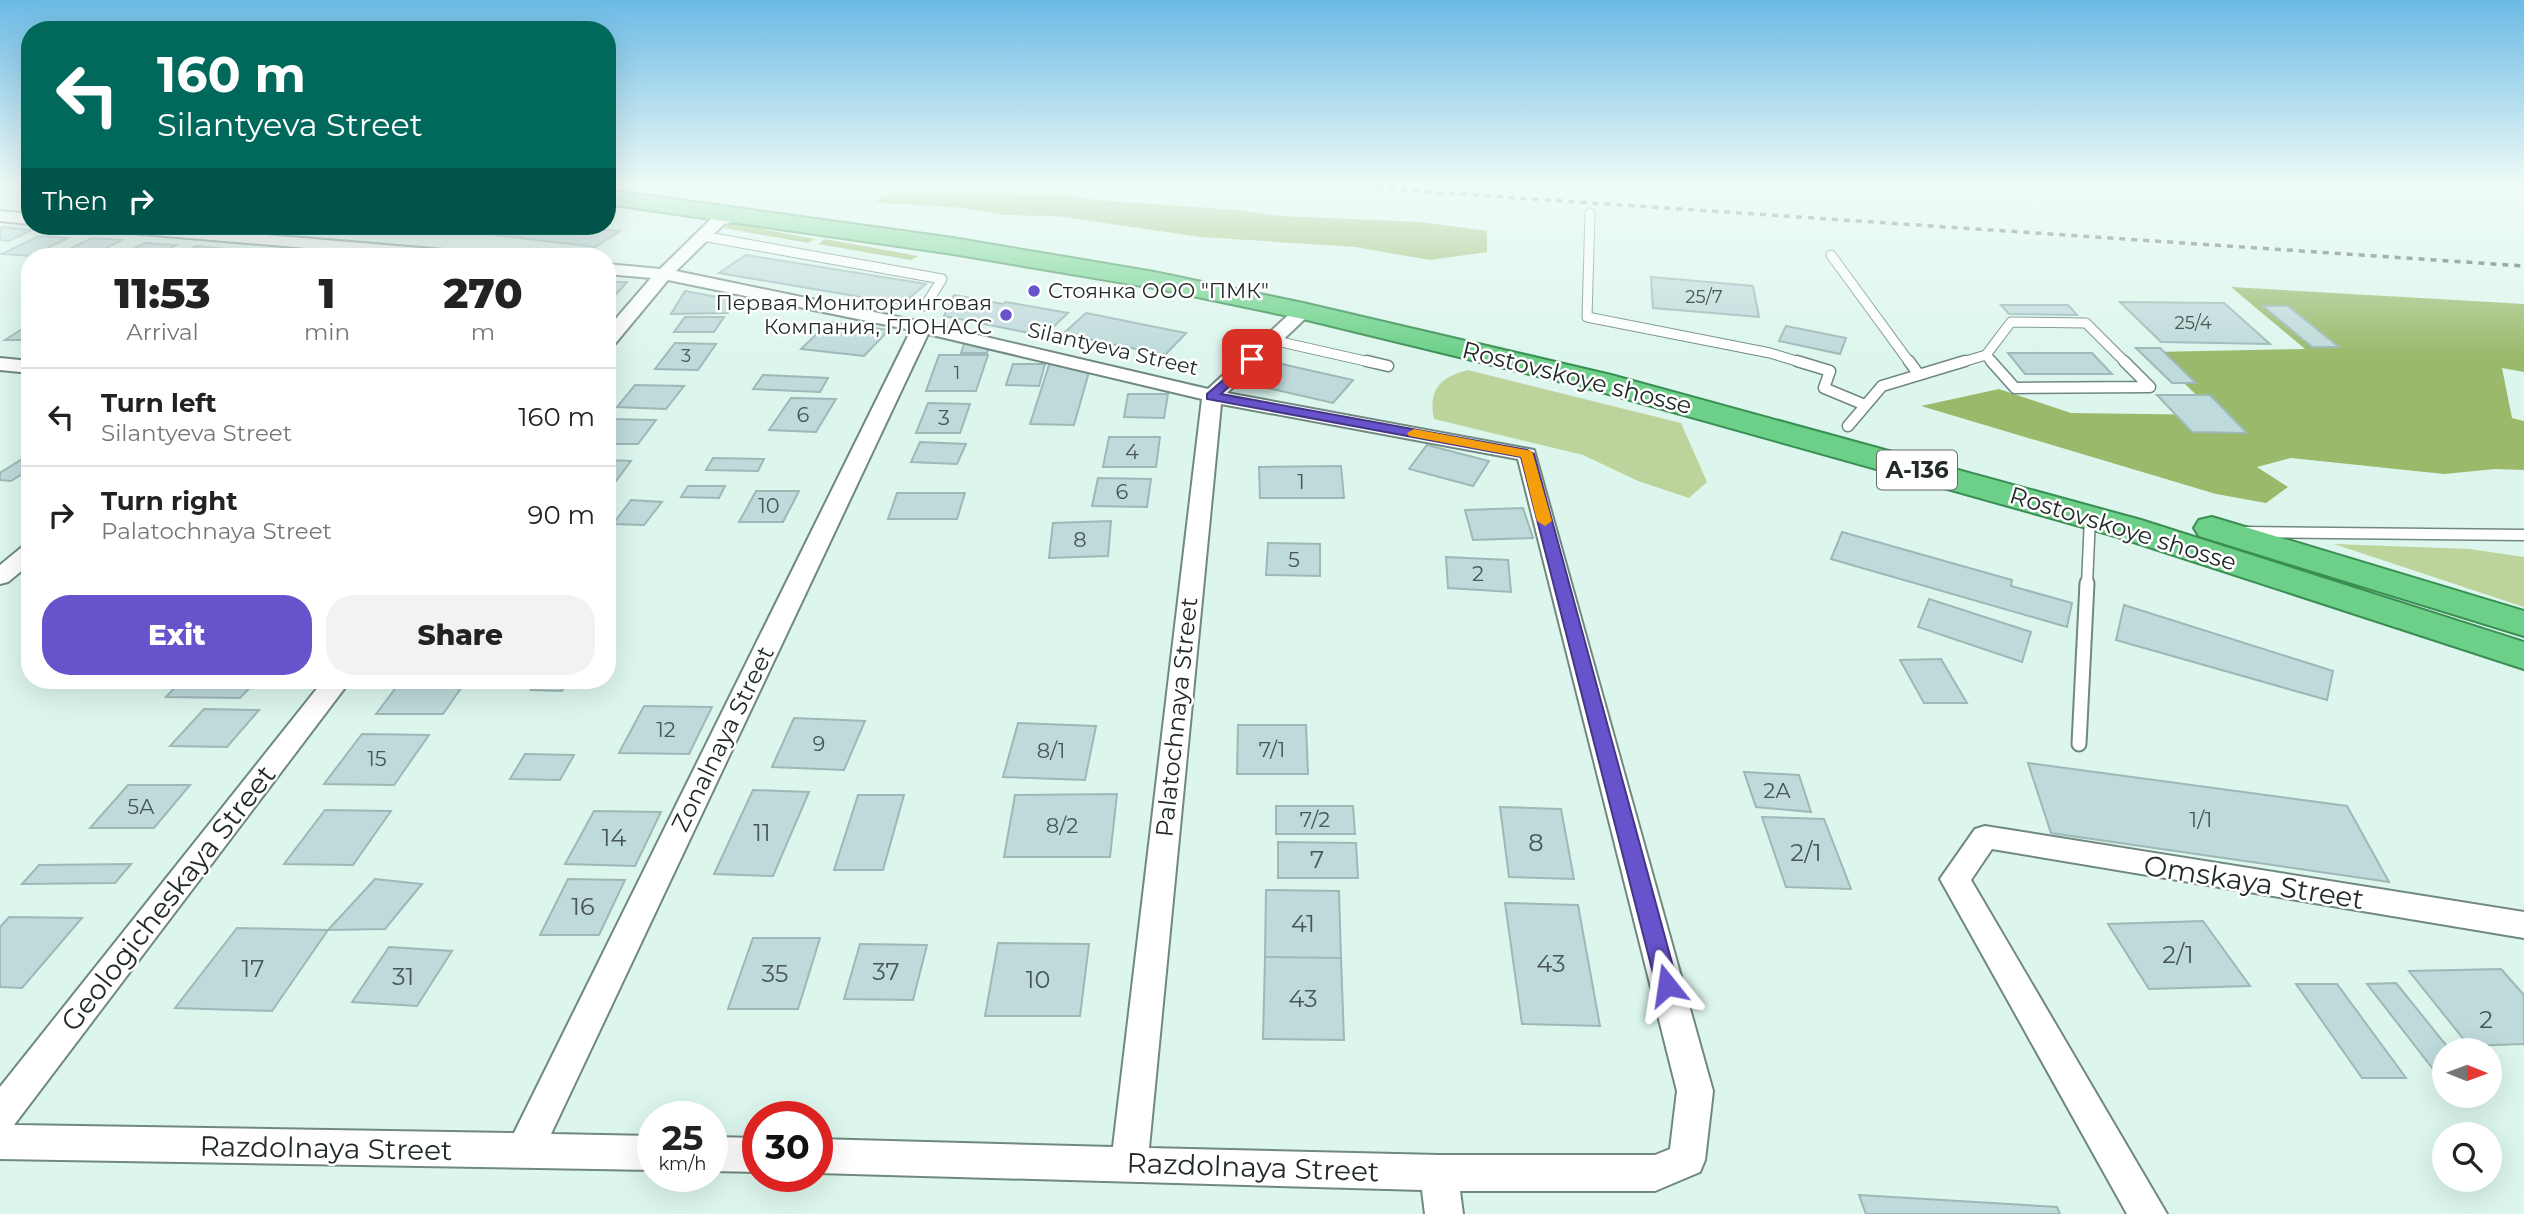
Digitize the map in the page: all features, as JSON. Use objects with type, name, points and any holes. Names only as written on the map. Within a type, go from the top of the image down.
[{"type":"highway","name":"Rostovskoye shosse","points":[[922,243],[1045,262],[1303,311],[1600,382],[2090,517],[2524,656]]},
{"type":"highway","name":"Rostovskoye shosse","points":[[1014,243],[1332,298],[1857,416],[2524,624]]},
{"type":"street","points":[[301,243],[363,248]]},
{"type":"street","points":[[616,330],[664,274],[695,243]]},
{"type":"street","name":"Silantyeva Street","points":[[616,270],[664,274],[924,316],[1212,396],[1527,454],[1695,1091],[1687,1160]]},
{"type":"street","points":[[1212,396],[1303,311]]},
{"type":"street","name":"Zonalnaya Street","points":[[524,1151],[924,316]]},
{"type":"street","points":[[0,364],[21,366]]},
{"type":"street","name":"Palatochnaya Street","points":[[1129,1163],[1212,396]]},
{"type":"street","points":[[0,577],[21,560]]},
{"type":"street","name":"Geologicheskaya Street","points":[[0,1115],[331,689]]},
{"type":"street","name":"Omskaya Street","points":[[2148,1214],[1955,879],[1984,837],[2524,925]]},
{"type":"street","name":"Razdolnaya Street","points":[[0,1142],[637,1153]]},
{"type":"street","name":"Razdolnaya Street","points":[[833,1156],[1439,1173],[1655,1173],[1687,1160]]},
{"type":"street","points":[[1439,1173],[1444,1214]]},
{"type":"lane","points":[[739,243],[942,279],[924,316]]},
{"type":"lane","points":[[1589,243],[1587,317],[1770,353],[1830,371],[1824,388],[1857,416],[1882,386],[1986,355],[2011,322],[2086,323],[2150,387],[2015,388],[1986,355]]},
{"type":"lane","points":[[1831,255],[1919,375]]},
{"type":"lane","points":[[1272,340],[1388,366]]},
{"type":"lane","points":[[2079,744],[2090,517]]},
{"type":"lane","points":[[2225,531],[2524,535]]},
{"type":"green space","points":[[845,243],[918,256],[911,260],[818,244]]},
{"type":"green space","points":[[1288,243],[1487,243],[1487,252],[1430,260],[1355,247]]},
{"type":"green space","points":[[2231,287],[2524,304],[2524,372],[2502,368],[2512,418],[2524,421],[2524,470],[2495,469],[2444,474],[2291,458],[2257,467],[2288,487],[2266,503],[2216,494],[1921,406],[1999,389],[2071,413],[2217,415],[2152,352],[2305,349]]},
{"type":"green space","points":[[1468,370],[1681,423],[1707,482],[1689,498],[1638,481],[1583,455],[1434,419],[1433,400],[1438,386],[1450,377]]},
{"type":"green space","points":[[2334,544],[2469,549],[2524,557],[2524,607]]},
{"type":"building","points":[[25,243],[58,243],[47,248],[21,248],[21,255],[2,254]]},
{"type":"building","points":[[82,243],[117,243],[107,248],[71,248]]},
{"type":"building","points":[[145,243],[176,245],[170,248],[135,248]]},
{"type":"building","points":[[559,243],[602,243],[595,247]]},
{"type":"building","points":[[559,243],[602,243],[595,247]]},
{"type":"building","points":[[746,255],[926,284],[902,304],[719,273]]},
{"type":"building","points":[[1651,277],[1753,286],[1759,317],[1653,308]]},
{"type":"building","points":[[616,282],[627,282],[616,294]]},
{"type":"building","points":[[685,291],[737,300],[728,313],[671,314]]},
{"type":"building","name":"Первая Мониторинговая Компания, ГЛОНАСС","points":[[954,295],[1068,313],[1044,336],[944,316]]},
{"type":"building","points":[[2120,302],[2224,303],[2270,344],[2161,342]]},
{"type":"building","points":[[2001,305],[2068,305],[2077,315],[2009,314]]},
{"type":"building","points":[[2263,306],[2288,306],[2339,347],[2312,347]]},
{"type":"building","points":[[1086,313],[1186,333],[1165,355],[1063,334]]},
{"type":"building","points":[[685,317],[724,317],[714,332],[674,332]]},
{"type":"building","points":[[829,322],[889,330],[864,356],[801,349]]},
{"type":"building","points":[[1786,326],[1846,338],[1840,354],[1779,341]]},
{"type":"building","points":[[21,330],[21,340],[5,340]]},
{"type":"building","points":[[966,339],[990,344],[987,353],[961,353]]},
{"type":"building","points":[[675,343],[716,344],[698,370],[655,369]]},
{"type":"building","points":[[2136,348],[2160,348],[2196,383],[2172,383]]},
{"type":"building","points":[[2008,353],[2092,353],[2112,374],[2025,374]]},
{"type":"building","points":[[939,355],[988,355],[976,391],[926,391]]},
{"type":"building","points":[[1050,362],[1089,372],[1074,425],[1030,424]]},
{"type":"building","points":[[1273,362],[1353,380],[1333,403],[1250,384]]},
{"type":"building","points":[[1013,364],[1045,364],[1039,386],[1006,385]]},
{"type":"building","points":[[763,375],[828,378],[820,392],[753,389]]},
{"type":"building","points":[[635,385],[684,386],[666,409],[617,407]]},
{"type":"building","points":[[1128,394],[1168,394],[1164,418],[1124,417]]},
{"type":"building","points":[[2157,395],[2210,395],[2247,433],[2192,432]]},
{"type":"building","points":[[791,398],[836,399],[816,432],[769,430]]},
{"type":"building","points":[[928,403],[970,404],[960,433],[916,433]]},
{"type":"building","points":[[616,419],[656,420],[638,444],[616,444]]},
{"type":"building","points":[[1109,437],[1160,437],[1156,467],[1103,467]]},
{"type":"building","points":[[920,442],[966,444],[957,464],[911,462]]},
{"type":"building","points":[[1427,445],[1489,461],[1473,486],[1409,469]]},
{"type":"building","points":[[713,458],[764,459],[758,471],[706,470]]},
{"type":"building","points":[[21,460],[21,475],[11,481],[0,480],[0,473]]},
{"type":"building","points":[[616,460],[631,461],[616,481]]},
{"type":"building","points":[[1341,466],[1344,498],[1260,498],[1259,467]]},
{"type":"building","points":[[1098,478],[1151,479],[1147,507],[1092,506]]},
{"type":"building","points":[[688,486],[725,486],[719,498],[681,497]]},
{"type":"building","points":[[756,491],[799,491],[783,522],[739,522]]},
{"type":"building","points":[[897,493],[965,493],[957,519],[888,519]]},
{"type":"building","points":[[631,500],[662,502],[644,525],[616,524],[616,520]]},
{"type":"building","points":[[1523,508],[1533,538],[1473,540],[1465,510]]},
{"type":"building","points":[[1111,521],[1108,556],[1049,558],[1053,523]]},
{"type":"building","points":[[1842,532],[2012,580],[2011,586],[2072,603],[2067,627],[1831,559]]},
{"type":"building","points":[[1268,543],[1320,544],[1320,576],[1266,575]]},
{"type":"building","points":[[1446,557],[1508,560],[1511,592],[1448,588]]},
{"type":"building","points":[[1929,599],[2031,632],[2022,662],[1918,627]]},
{"type":"building","points":[[2124,605],[2333,671],[2327,700],[2116,640]]},
{"type":"building","points":[[1941,659],[1967,703],[1924,703],[1900,660]]},
{"type":"building","points":[[174,689],[248,689],[240,698],[166,697]]},
{"type":"building","points":[[395,689],[460,689],[443,714],[376,714]]},
{"type":"building","points":[[532,689],[563,689],[562,691]]},
{"type":"building","points":[[644,706],[712,707],[689,754],[619,753]]},
{"type":"building","points":[[204,709],[259,710],[227,747],[170,746]]},
{"type":"building","points":[[794,718],[865,721],[844,770],[772,767]]},
{"type":"building","points":[[1018,723],[1096,726],[1085,780],[1003,777]]},
{"type":"building","points":[[1238,725],[1306,725],[1308,774],[1237,774]]},
{"type":"building","points":[[362,734],[429,735],[394,785],[324,784]]},
{"type":"building","points":[[525,754],[574,755],[560,780],[510,779]]},
{"type":"building","points":[[2028,763],[2347,806],[2389,882],[2051,833]]},
{"type":"building","points":[[1744,772],[1799,775],[1811,812],[1756,807]]},
{"type":"building","points":[[128,785],[190,785],[154,828],[90,828]]},
{"type":"building","points":[[753,790],[809,792],[773,876],[714,874]]},
{"type":"building","points":[[1117,794],[1110,857],[1004,857],[1015,795]]},
{"type":"building","points":[[858,795],[904,795],[883,870],[834,870]]},
{"type":"building","points":[[1276,806],[1353,806],[1355,834],[1276,834]]},
{"type":"building","points":[[1500,807],[1561,809],[1574,879],[1509,877]]},
{"type":"building","points":[[325,810],[391,811],[353,865],[284,864]]},
{"type":"building","points":[[594,811],[661,812],[635,866],[565,864]]},
{"type":"building","points":[[1762,817],[1824,819],[1851,889],[1786,887]]},
{"type":"building","points":[[1278,842],[1356,843],[1358,878],[1278,878]]},
{"type":"building","points":[[131,864],[115,883],[22,884],[39,865]]},
{"type":"building","points":[[375,879],[422,884],[385,929],[328,930]]},
{"type":"building","points":[[568,879],[625,880],[599,935],[540,935]]},
{"type":"building","points":[[1266,890],[1339,891],[1341,958],[1265,957]]},
{"type":"building","points":[[1505,903],[1578,905],[1600,1026],[1522,1024]]},
{"type":"building","points":[[9,917],[82,918],[22,988],[0,987],[0,927]]},
{"type":"building","points":[[2203,921],[2250,986],[2149,989],[2108,924]]},
{"type":"building","points":[[237,928],[328,930],[272,1011],[175,1008]]},
{"type":"building","points":[[753,938],[820,938],[798,1009],[728,1009]]},
{"type":"building","points":[[998,943],[1089,944],[1080,1016],[985,1016]]},
{"type":"building","points":[[860,944],[927,945],[913,1000],[844,999]]},
{"type":"building","points":[[389,947],[452,951],[417,1006],[352,1002]]},
{"type":"building","points":[[1265,957],[1341,958],[1344,1040],[1263,1039]]},
{"type":"building","points":[[2501,969],[2524,995],[2524,1044],[2502,1045],[2502,1038],[2463,1038],[2409,971]]},
{"type":"building","points":[[2396,983],[2440,1038],[2432,1038],[2432,1068],[2367,984]]},
{"type":"building","points":[[2296,984],[2337,984],[2406,1078],[2362,1078]]},
{"type":"building","points":[[1859,1195],[2057,1207],[2060,1214],[1866,1214]]},
{"type":"railway","points":[[2179,243],[2524,266]]},
{"type":"slow traffic","points":[[1414,433],[1527,454],[1545,521]]},
{"type":"place","name":"Стоянка ООО \"ПМК\"","points":[[1034,291]]},
{"type":"place","name":"Первая Мониторинговая Компания, ГЛОНАСС","points":[[1006,315]]},
{"type":"route","points":[[1252,359],[1212,396],[1527,454],[1667,985]]}]
